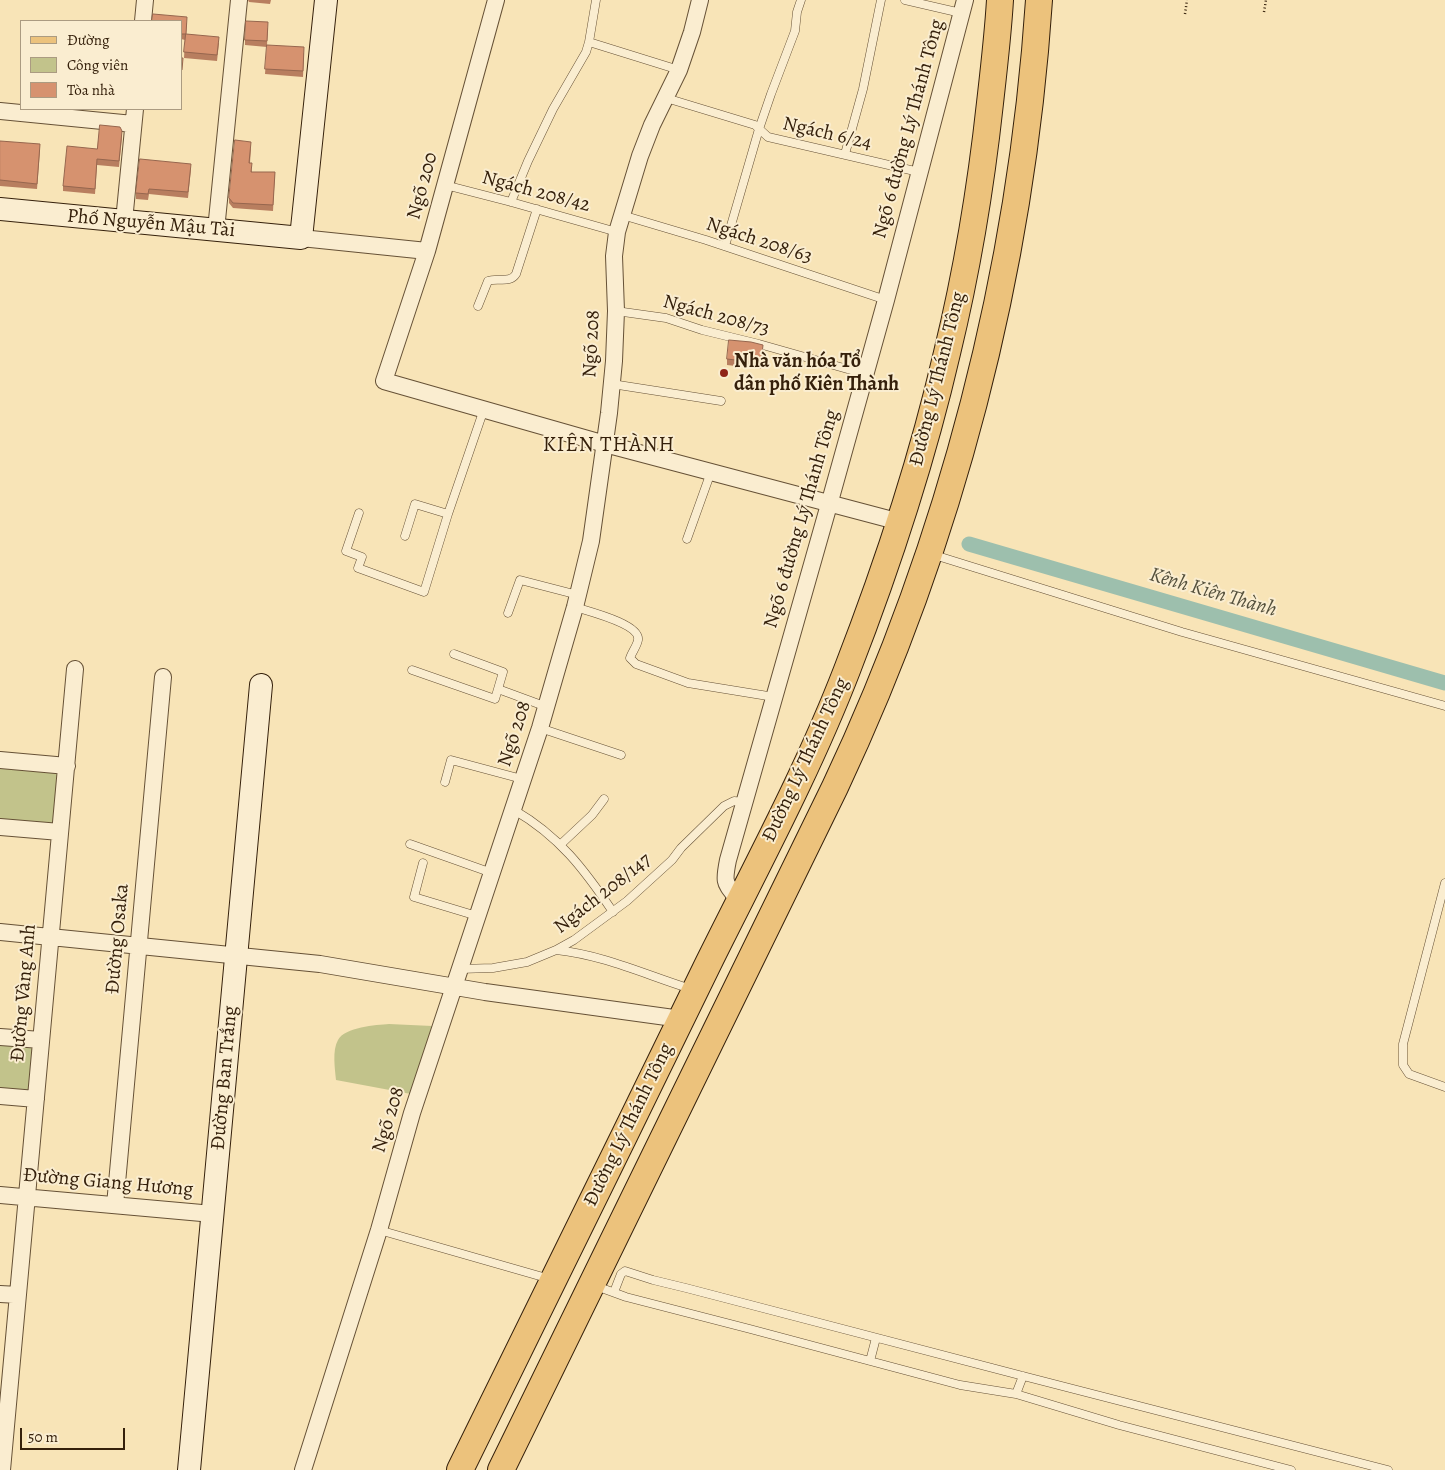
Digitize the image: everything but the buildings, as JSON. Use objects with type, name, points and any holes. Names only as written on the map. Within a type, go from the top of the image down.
[{"type":"main road","name":"Đường Lý Thánh Tông","points":[[460,1470],[797,783],[847,670],[900,522],[933,409],[960,298],[979,189],[996,50],[1000,0]]},
{"type":"main road","name":"Đường Lý Thánh Tông","points":[[501,1470],[602,1289],[885,676],[929,554],[973,405],[997,303],[1025,138],[1039,0]]},
{"type":"main road","points":[[996,50],[1034,55]]},
{"type":"main road","points":[[797,783],[831,795]]},
{"type":"street","points":[[143,20],[145,0]]},
{"type":"street","points":[[216,230],[239,0]]},
{"type":"street","points":[[326,0],[301,238],[427,250]]},
{"type":"street","name":"Ngõ 200","points":[[484,410],[384,381],[427,250],[496,0]]},
{"type":"street","name":"Ngõ 208","points":[[303,1470],[379,1230],[412,1113],[514,810],[522,779],[547,706],[577,601],[591,541],[612,384],[616,311],[614,267],[618,232],[640,156],[652,125],[679,70],[692,32],[700,0]]},
{"type":"street","name":"Ngõ 6 đường Lý Thánh Tông","points":[[739,901],[725,881],[730,852],[830,504],[963,7]]},
{"type":"street","points":[[0,111],[134,116],[124,221]]},
{"type":"street","name":"Phố Nguyễn Mậu Tài","points":[[0,209],[301,238]]},
{"type":"street","points":[[484,410],[900,522]]},
{"type":"street","name":"Đường Vàng Anh","points":[[2,1470],[6,1359],[18,1295],[75,669]]},
{"type":"street","name":"Đường Osaka","points":[[115,1205],[163,676]]},
{"type":"street","name":"Đường Ban Trắng","points":[[189,1470],[261,685]]},
{"type":"street","points":[[0,760],[66,766]]},
{"type":"street","points":[[0,827],[60,832]]},
{"type":"street","points":[[0,932],[320,964],[454,987],[681,1019]]},
{"type":"street","points":[[0,1037],[42,1040]]},
{"type":"street","points":[[0,1096],[36,1099]]},
{"type":"street","name":"Đường Giang Hương","points":[[0,1195],[213,1214]]},
{"type":"street","points":[[0,1294],[18,1295]]},
{"type":"lane","points":[[512,202],[553,109],[582,60],[589,42],[596,0]]},
{"type":"lane","points":[[725,246],[759,129],[795,31],[797,12],[801,0]]},
{"type":"lane","points":[[845,154],[863,89],[881,0]]},
{"type":"lane","points":[[905,0],[963,7]]},
{"type":"lane","points":[[589,42],[679,70]]},
{"type":"lane","name":"Ngách 6/24","points":[[666,98],[755,125],[763,134],[768,136],[919,172]]},
{"type":"lane","name":"Ngách 208/42","points":[[445,185],[618,232]]},
{"type":"lane","points":[[478,306],[488,280],[510,280],[514,278],[537,209]]},
{"type":"lane","name":"Ngách 208/63","points":[[622,215],[725,246],[886,300]]},
{"type":"lane","name":"Ngách 208/73","points":[[616,311],[666,318],[702,330],[865,374]]},
{"type":"lane","points":[[612,384],[721,401]]},
{"type":"lane","points":[[359,513],[346,551],[362,557],[358,568],[424,592],[448,514],[484,410]]},
{"type":"lane","points":[[686,539],[711,472]]},
{"type":"lane","points":[[406,536],[415,504],[448,514]]},
{"type":"lane","points":[[929,554],[1182,632],[1445,706]]},
{"type":"lane","points":[[508,613],[520,580],[577,601],[632,628],[637,633],[638,639],[630,658],[636,664],[688,683],[774,697]]},
{"type":"lane","points":[[412,670],[495,699],[503,672],[454,654]]},
{"type":"lane","points":[[498,689],[547,706]]},
{"type":"lane","points":[[540,728],[621,756]]},
{"type":"lane","points":[[445,782],[450,760],[522,779]]},
{"type":"lane","points":[[560,844],[592,815],[604,799]]},
{"type":"lane","name":"Ngách 208/147","points":[[459,970],[510,966],[527,962],[574,940],[613,912],[656,875],[724,806],[734,801],[744,802]]},
{"type":"lane","points":[[514,810],[532,820],[560,844],[613,912]]},
{"type":"lane","points":[[410,844],[492,873]]},
{"type":"lane","points":[[424,863],[414,897],[477,916]]},
{"type":"lane","points":[[1445,883],[1403,1044],[1403,1065],[1409,1074],[1445,1087]]},
{"type":"lane","points":[[556,950],[591,956],[696,990]]},
{"type":"lane","points":[[379,1230],[554,1280]]},
{"type":"lane","points":[[602,1289],[625,1270],[653,1280],[876,1340],[1388,1470]]},
{"type":"lane","points":[[602,1289],[626,1297],[870,1358],[960,1385],[1017,1393],[1119,1425],[1291,1470]]},
{"type":"lane","points":[[870,1358],[876,1340]]},
{"type":"lane","points":[[1017,1393],[1022,1378]]},
{"type":"path","points":[[1185,14],[1187,0]]},
{"type":"path","points":[[1264,12],[1266,0]]},
{"type":"green space","points":[[0,760],[67,766],[60,833],[0,828]]},
{"type":"green space","points":[[389,1024],[432,1026],[411,1094],[336,1080],[334,1060],[338,1040],[354,1029]]},
{"type":"green space","points":[[0,1037],[41,1040],[36,1099],[0,1096]]},
{"type":"waterway","name":"Kênh Kiên Thành","points":[[969,544],[1445,683]]},
{"type":"place","name":"Nhà văn hóa Tổ dân phố Kiên Thành","points":[[724,373]]},
{"type":"district","name":"KIÊN THÀNH","points":[[609,446]]}]
